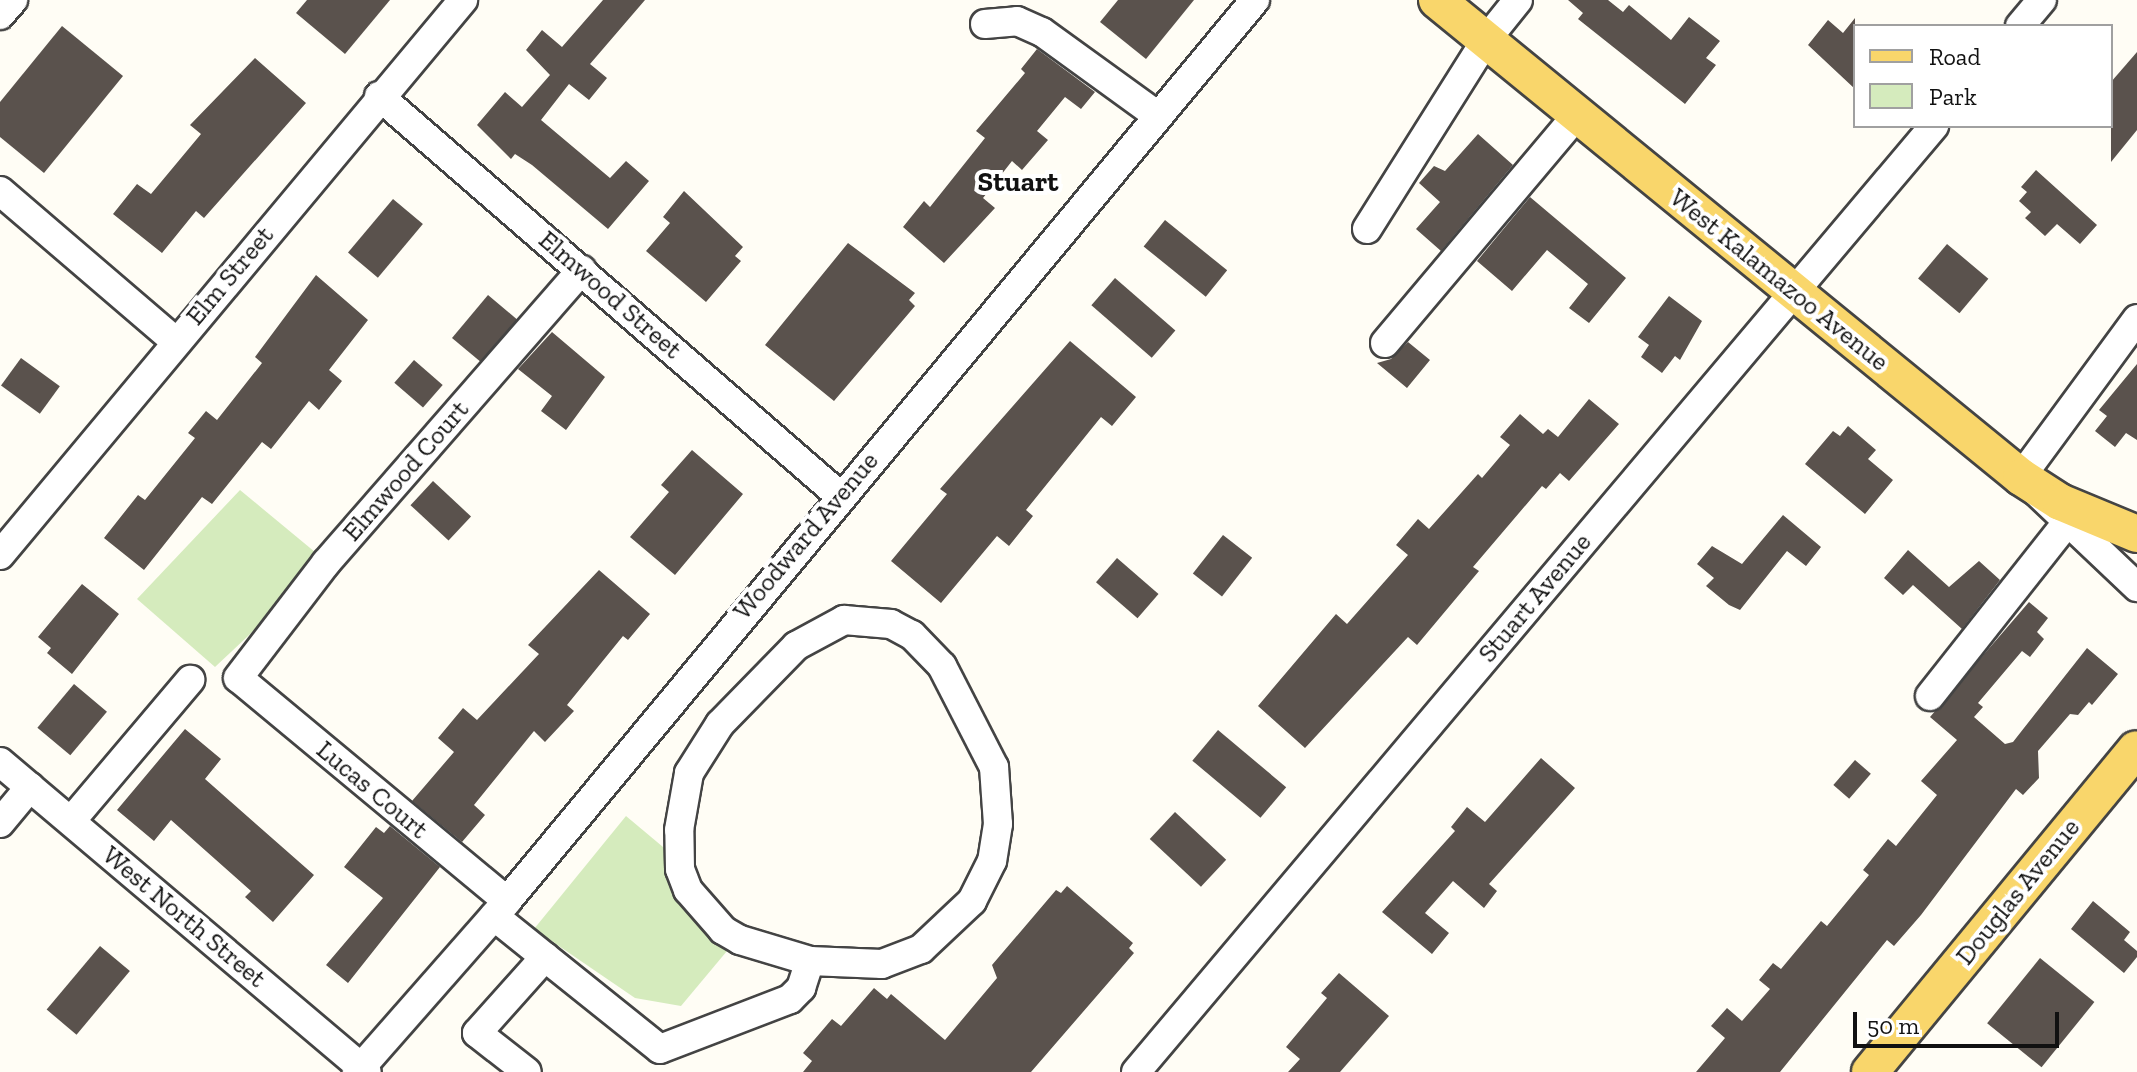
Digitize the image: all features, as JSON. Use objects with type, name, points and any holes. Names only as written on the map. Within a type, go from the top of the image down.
[{"type":"main road","name":"West Kalamazoo Avenue","points":[[1437,0],[2021,477],[2060,502],[2137,534]]},
{"type":"main road","name":"Douglas Avenue","points":[[1870,1072],[2137,748]]},
{"type":"street","points":[[0,15],[13,0]]},
{"type":"street","name":"Elm Street","points":[[0,555],[379,96],[463,0]]},
{"type":"street","name":"Woodward Avenue","points":[[362,1070],[500,909],[839,495],[1255,0]]},
{"type":"street","points":[[1367,229],[1486,40],[1518,0]]},
{"type":"street","points":[[2022,24],[2042,0]]},
{"type":"street","points":[[985,24],[1017,21],[1042,32],[1158,116]]},
{"type":"street","name":"Elmwood Street","points":[[379,96],[839,495]]},
{"type":"street","points":[[1385,343],[1577,115]]},
{"type":"street","name":"Stuart Avenue","points":[[1136,1072],[1932,128]]},
{"type":"street","points":[[0,191],[175,341]]},
{"type":"street","name":"Elmwood Court","points":[[238,678],[326,563],[582,270]]},
{"type":"street","points":[[2137,319],[2021,477],[2137,587]]},
{"type":"street","points":[[1930,696],[2068,521]]},
{"type":"street","points":[[844,620],[891,624],[912,635],[942,666],[994,767],[998,824],[992,861],[972,901],[921,949],[882,964],[810,961],[767,951],[723,930],[688,890],[680,869],[679,830],[689,773],[720,724],[796,646],[844,620]]},
{"type":"street","name":"Lucas Court","points":[[238,678],[500,909],[545,957],[660,1049],[790,999],[801,988],[810,961]]},
{"type":"street","points":[[71,821],[190,680]]},
{"type":"street","name":"West North Street","points":[[0,762],[362,1070]]},
{"type":"street","points":[[0,823],[30,787]]},
{"type":"street","points":[[527,1072],[477,1033],[545,957]]},
{"type":"green space","points":[[240,490],[327,562],[215,667],[137,599]]},
{"type":"green space","points":[[626,816],[669,852],[732,945],[681,1006],[635,998],[534,929]]},
{"type":"building","points":[[307,0],[390,0],[345,54],[296,13]]},
{"type":"building","points":[[603,0],[645,0],[590,64],[607,78],[589,100],[569,84],[541,120],[610,178],[626,161],[649,181],[608,229],[532,165],[515,154],[511,159],[477,125],[505,92],[522,107],[550,75],[526,50],[542,30],[562,47]]},
{"type":"building","points":[[1118,0],[1194,0],[1146,59],[1100,22]]},
{"type":"building","points":[[1568,0],[1608,0],[1623,12],[1629,5],[1671,40],[1689,17],[1720,41],[1706,58],[1716,65],[1685,104],[1578,19],[1583,13]]},
{"type":"building","points":[[1855,18],[1853,87],[1808,45],[1828,20],[1843,33]]},
{"type":"building","points":[[62,26],[123,76],[44,173],[0,137],[0,102]]},
{"type":"building","points":[[1037,49],[1095,92],[1081,109],[1065,97],[1037,131],[1048,140],[1022,170],[1012,161],[983,198],[995,208],[944,263],[903,227],[924,201],[930,207],[985,138],[976,131],[1025,73],[1021,69]]},
{"type":"building","points":[[2137,52],[2137,130],[2111,162],[2113,128],[2113,80]]},
{"type":"building","points":[[255,58],[306,103],[204,218],[196,211],[162,253],[113,214],[137,184],[151,194],[201,134],[190,125]]},
{"type":"building","points":[[1478,134],[1513,165],[1441,251],[1416,229],[1440,202],[1419,183],[1434,166],[1445,171]]},
{"type":"building","points":[[2036,170],[2097,225],[2080,244],[2057,224],[2045,236],[2025,218],[2031,212],[2019,201],[2027,192],[2021,187]]},
{"type":"building","points":[[684,191],[743,247],[735,256],[741,261],[706,302],[646,251],[670,223],[663,217]]},
{"type":"building","points":[[1530,197],[1626,278],[1589,323],[1569,308],[1588,284],[1547,250],[1512,291],[1477,261]]},
{"type":"building","points":[[393,199],[423,224],[378,278],[348,253]]},
{"type":"building","points":[[1165,220],[1227,270],[1206,297],[1144,246]]},
{"type":"building","points":[[848,243],[915,293],[909,300],[915,306],[834,401],[765,345]]},
{"type":"building","points":[[1947,244],[1988,279],[1959,313],[1918,278]]},
{"type":"building","points":[[316,275],[368,320],[329,370],[342,381],[319,410],[309,401],[271,449],[262,442],[212,504],[202,497],[144,570],[104,538],[138,495],[145,500],[195,438],[188,433],[206,411],[217,420],[262,363],[255,357]]},
{"type":"building","points":[[1115,278],[1175,330],[1152,358],[1091,305]]},
{"type":"building","points":[[488,295],[517,319],[481,362],[452,338]]},
{"type":"building","points":[[1669,296],[1702,321],[1680,360],[1675,356],[1662,373],[1641,357],[1649,345],[1638,337]]},
{"type":"building","points":[[552,332],[605,377],[566,430],[541,411],[552,396],[518,369]]},
{"type":"building","points":[[1070,341],[1136,397],[1112,426],[1101,417],[1026,510],[1033,516],[1009,546],[997,536],[941,603],[891,561],[947,494],[940,489]]},
{"type":"building","points":[[1408,342],[1430,360],[1407,388],[1377,363],[1391,359]]},
{"type":"building","points":[[21,358],[60,386],[40,414],[1,386]]},
{"type":"building","points":[[414,360],[443,385],[423,408],[394,383]]},
{"type":"building","points":[[2137,364],[2137,440],[2126,433],[2115,447],[2095,431],[2107,416],[2099,410]]},
{"type":"building","points":[[1589,399],[1619,424],[1569,481],[1560,473],[1546,489],[1542,486],[1473,567],[1479,571],[1417,645],[1408,637],[1305,748],[1258,706],[1336,614],[1347,624],[1408,555],[1396,545],[1418,519],[1429,529],[1478,474],[1482,478],[1510,445],[1500,437],[1520,414],[1543,434],[1548,429],[1558,437]]},
{"type":"building","points":[[1848,426],[1876,450],[1868,459],[1893,480],[1865,514],[1805,464],[1833,431],[1840,436]]},
{"type":"building","points":[[692,450],[743,494],[675,575],[630,537],[669,492],[661,485]]},
{"type":"building","points":[[433,481],[471,516],[449,541],[410,505]]},
{"type":"building","points":[[1783,515],[1821,547],[1806,566],[1787,551],[1740,610],[1729,605],[1706,586],[1714,578],[1697,564],[1712,546],[1742,564]]},
{"type":"building","points":[[1223,535],[1252,558],[1222,596],[1193,574]]},
{"type":"building","points":[[1908,550],[1949,587],[1979,561],[2000,580],[1962,629],[1913,585],[1903,595],[1884,578]]},
{"type":"building","points":[[1117,558],[1159,594],[1138,618],[1096,582]]},
{"type":"building","points":[[599,570],[650,614],[628,640],[623,636],[567,705],[574,711],[545,742],[534,731],[474,805],[485,815],[462,842],[412,801],[454,752],[438,738],[463,708],[477,720],[539,654],[528,645]]},
{"type":"building","points":[[82,584],[119,614],[72,674],[47,653],[51,648],[38,637]]},
{"type":"building","points":[[2029,602],[2048,618],[2037,632],[2044,639],[2030,657],[2022,651],[1978,703],[1983,707],[1974,717],[2005,744],[2013,742],[2087,648],[2118,674],[2092,705],[2089,702],[2078,715],[2070,714],[2038,751],[2039,778],[2023,795],[2016,789],[1921,915],[1894,946],[1887,940],[1780,1072],[1696,1072],[1725,1038],[1711,1026],[1727,1008],[1742,1021],[1770,989],[1759,980],[1773,963],[1781,969],[1821,921],[1827,926],[1869,875],[1863,870],[1888,839],[1896,846],[1937,795],[1921,781],[1957,740],[1930,717]]},
{"type":"building","points":[[74,684],[107,712],[70,755],[37,728]]},
{"type":"building","points":[[185,729],[221,759],[205,779],[314,875],[273,922],[245,897],[251,891],[171,820],[154,841],[117,810]]},
{"type":"building","points":[[1218,730],[1286,787],[1260,818],[1192,761]]},
{"type":"building","points":[[1541,758],[1575,788],[1489,884],[1497,891],[1484,908],[1453,881],[1425,913],[1449,933],[1432,954],[1382,912],[1455,831],[1451,827],[1467,807],[1485,822]]},
{"type":"building","points":[[1855,760],[1871,774],[1849,799],[1833,785]]},
{"type":"building","points":[[1175,812],[1226,860],[1201,887],[1150,839]]},
{"type":"building","points":[[390,826],[440,867],[348,983],[326,965],[383,898],[344,867],[376,827],[384,833]]},
{"type":"building","points":[[1067,886],[1133,943],[1129,948],[1134,953],[1031,1072],[803,1072],[812,1061],[803,1053],[832,1019],[841,1026],[874,988],[887,999],[891,994],[945,1040],[997,978],[992,965],[1056,890],[1061,893]]},
{"type":"building","points":[[2093,901],[2130,932],[2124,940],[2137,951],[2137,957],[2124,973],[2071,929]]},
{"type":"building","points":[[100,946],[130,971],[77,1035],[47,1010]]},
{"type":"building","points":[[2040,958],[2094,1002],[2042,1067],[1987,1023]]},
{"type":"building","points":[[1339,973],[1389,1016],[1340,1072],[1288,1072],[1300,1059],[1286,1047],[1327,998],[1321,993]]},
{"type":"district","name":"Stuart","points":[[1018,182]]}]
